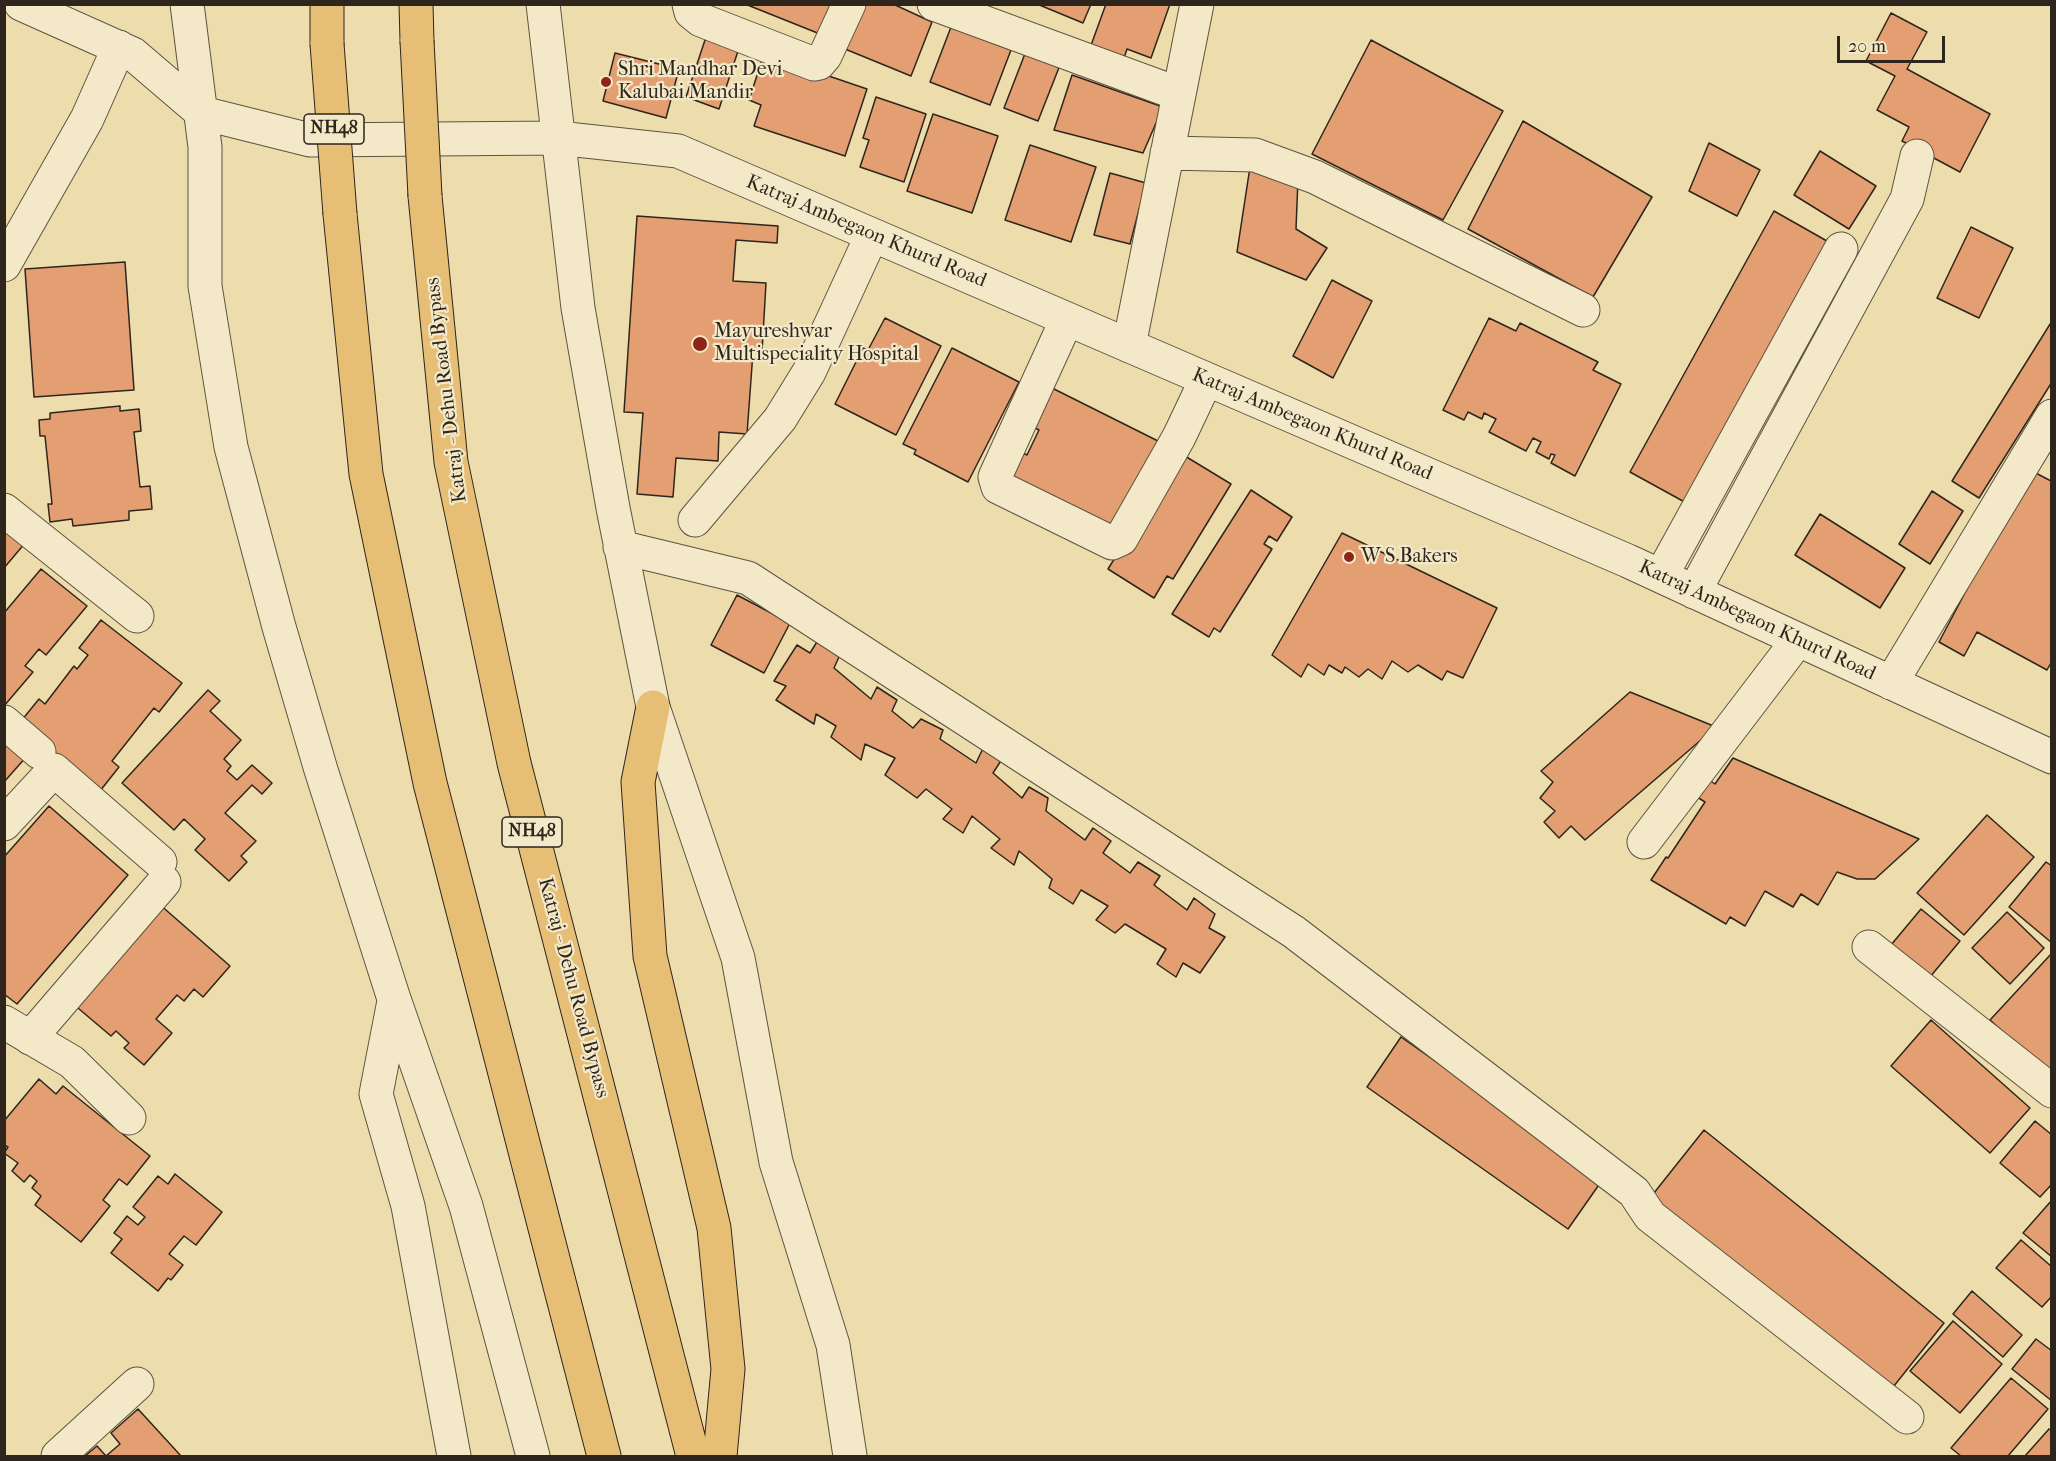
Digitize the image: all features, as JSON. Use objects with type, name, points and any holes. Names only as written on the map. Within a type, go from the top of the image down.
[{"type":"highway","name":"NH48","points":[[327,4],[327,45],[340,214],[366,474],[430,783],[604,1456]]},
{"type":"highway","name":"Katraj - Dehu Road Bypass","points":[[416,4],[425,196],[451,462],[514,763],[678,1389],[693,1456]]},
{"type":"highway","points":[[653,707],[638,782],[650,956],[714,1228],[728,1369],[720,1456]]},
{"type":"street","points":[[21,4],[133,54],[202,113]]},
{"type":"street","points":[[187,4],[205,147],[205,286],[231,447],[279,627],[321,770],[394,999],[466,1206],[533,1456]]},
{"type":"street","points":[[543,4],[578,308],[620,547],[653,707],[738,958],[776,1162],[833,1345],[850,1456]]},
{"type":"street","points":[[689,4],[691,12],[701,20],[814,64],[819,63],[825,56],[849,4]]},
{"type":"street","points":[[934,4],[1179,94]]},
{"type":"street","points":[[1129,346],[1197,4]]},
{"type":"street","points":[[4,265],[87,119],[119,47]]},
{"type":"street","name":"Katraj Ambegaon Khurd Road","points":[[202,113],[310,140],[558,138],[678,151],[1661,576],[2052,757]]},
{"type":"street","points":[[1167,153],[1255,155],[1315,177],[1583,310]]},
{"type":"street","points":[[1694,592],[1907,198],[1917,156]]},
{"type":"street","points":[[695,520],[786,410],[809,372],[872,235]]},
{"type":"street","points":[[1661,576],[1841,249]]},
{"type":"street","points":[[1066,319],[995,477],[998,487],[1112,543],[1121,539],[1179,437],[1206,380]]},
{"type":"street","points":[[1890,683],[2052,416]]},
{"type":"street","points":[[4,510],[137,616]]},
{"type":"street","points":[[620,547],[747,578],[1294,932],[1634,1192],[1650,1216],[1907,1417]]},
{"type":"street","points":[[1644,842],[1798,640]]},
{"type":"street","points":[[4,722],[39,752]]},
{"type":"street","points":[[4,824],[54,770],[162,872],[17,1030],[72,1062],[129,1118]]},
{"type":"street","points":[[1869,947],[2052,1091]]},
{"type":"street","points":[[394,999],[376,1094],[408,1206],[454,1456]]},
{"type":"street","points":[[58,1456],[136,1384]]},
{"type":"building","points":[[745,4],[834,4],[820,34]]},
{"type":"building","points":[[864,4],[893,4],[932,22],[911,76],[845,49]]},
{"type":"building","points":[[1037,4],[1091,4],[1083,23]]},
{"type":"building","points":[[1106,4],[1170,4],[1151,58],[1127,49],[1123,61],[1090,48]]},
{"type":"building","points":[[1891,13],[1927,32],[1907,69],[1990,114],[1960,172],[1902,141],[1909,127],[1877,110],[1895,76],[1866,61]]},
{"type":"building","points":[[951,27],[1011,50],[990,105],[930,82]]},
{"type":"building","points":[[707,34],[740,45],[719,109],[686,97]]},
{"type":"building","points":[[1371,40],[1503,111],[1443,220],[1312,154]]},
{"type":"building","points":[[1026,51],[1060,65],[1038,121],[1004,108]]},
{"type":"building","points":[[615,53],[679,69],[666,118],[603,101]]},
{"type":"building","points":[[764,54],[867,89],[845,156],[754,126],[761,105],[749,100]]},
{"type":"building","points":[[1072,75],[1163,107],[1143,153],[1054,130]]},
{"type":"building","points":[[876,97],[926,114],[904,182],[860,167],[869,140],[863,138]]},
{"type":"building","points":[[933,114],[998,136],[972,213],[907,191]]},
{"type":"building","points":[[1523,121],[1652,197],[1593,297],[1468,229]]},
{"type":"building","points":[[1709,143],[1760,170],[1737,216],[1689,191]]},
{"type":"building","points":[[1030,145],[1096,167],[1071,242],[1005,220]]},
{"type":"building","points":[[1820,151],[1876,186],[1849,229],[1794,195]]},
{"type":"building","points":[[1250,167],[1298,179],[1296,229],[1327,248],[1306,280],[1237,252]]},
{"type":"building","points":[[1110,173],[1146,183],[1130,244],[1094,235]]},
{"type":"building","points":[[1774,211],[1834,245],[1690,505],[1630,472]]},
{"type":"building","points":[[637,216],[778,226],[777,243],[736,240],[733,281],[766,283],[762,352],[753,352],[747,434],[719,432],[718,461],[676,458],[673,497],[637,494],[643,413],[624,412]]},
{"type":"building","points":[[1971,227],[2013,248],[1979,318],[1937,298]]},
{"type":"building","points":[[125,262],[134,390],[34,397],[25,269]]},
{"type":"building","points":[[1332,280],[1372,301],[1333,378],[1293,356]]},
{"type":"building","points":[[885,318],[941,346],[896,435],[835,404],[863,348],[868,350]]},
{"type":"building","points":[[1489,318],[1516,331],[1520,323],[1598,362],[1593,370],[1621,384],[1575,476],[1551,463],[1555,455],[1551,454],[1549,459],[1536,452],[1541,442],[1533,438],[1526,451],[1489,432],[1496,419],[1484,413],[1482,419],[1468,412],[1464,420],[1443,410]]},
{"type":"building","points":[[2052,321],[2052,382],[1979,498],[1952,481]]},
{"type":"building","points":[[952,348],[1019,382],[968,482],[914,454],[916,450],[903,444]]},
{"type":"building","points":[[1050,387],[1164,444],[1119,534],[1002,485],[1019,451],[1027,455],[1039,430],[1031,426]]},
{"type":"building","points":[[120,406],[120,411],[139,409],[141,431],[134,432],[140,487],[150,486],[152,509],[129,511],[129,520],[73,526],[72,519],[50,522],[48,504],[52,504],[45,436],[40,436],[39,420],[50,419],[50,413]]},
{"type":"building","points":[[1180,453],[1231,484],[1173,579],[1167,576],[1154,598],[1108,569]]},
{"type":"building","points":[[2030,470],[2052,480],[2052,661],[2047,670],[1977,632],[1964,656],[1939,642]]},
{"type":"building","points":[[1251,490],[1292,517],[1277,541],[1269,536],[1264,544],[1272,549],[1220,632],[1214,628],[1209,637],[1172,614]]},
{"type":"building","points":[[1932,491],[1963,511],[1930,564],[1899,544]]},
{"type":"building","points":[[4,514],[31,536],[4,568]]},
{"type":"building","points":[[1820,514],[1905,568],[1880,608],[1795,555]]},
{"type":"building","points":[[1342,533],[1497,608],[1463,678],[1447,671],[1442,680],[1418,665],[1408,672],[1392,661],[1382,679],[1368,669],[1359,677],[1345,667],[1342,673],[1329,665],[1324,675],[1308,664],[1301,677],[1272,655]]},
{"type":"building","points":[[41,569],[87,606],[46,655],[39,649],[25,666],[33,672],[4,706],[4,613]]},
{"type":"building","points":[[737,595],[790,623],[764,673],[711,645]]},
{"type":"building","points":[[101,620],[182,683],[159,712],[154,708],[112,761],[119,767],[100,791],[17,726],[39,699],[45,704],[74,666],[77,669],[88,655],[79,648]]},
{"type":"building","points":[[820,637],[843,648],[834,668],[871,699],[877,687],[897,700],[892,711],[913,728],[921,719],[943,730],[940,739],[976,763],[987,740],[1006,753],[993,773],[1022,798],[1029,787],[1048,798],[1046,811],[1085,840],[1093,828],[1111,841],[1103,853],[1130,873],[1138,862],[1160,876],[1154,885],[1187,910],[1194,898],[1215,914],[1209,928],[1225,937],[1200,973],[1183,963],[1176,977],[1157,964],[1166,949],[1125,924],[1115,933],[1096,920],[1108,906],[1081,890],[1073,904],[1049,888],[1052,879],[1019,851],[1014,865],[991,848],[1000,839],[972,816],[963,833],[943,819],[952,809],[926,789],[917,798],[885,775],[895,758],[865,744],[861,760],[831,737],[836,726],[816,714],[814,724],[776,700],[786,686],[774,681],[797,645],[810,653]]},
{"type":"building","points":[[208,690],[220,701],[210,711],[241,740],[224,759],[231,766],[227,771],[237,780],[252,765],[272,783],[262,794],[252,785],[225,813],[256,841],[241,856],[247,862],[229,881],[195,850],[205,839],[184,819],[174,830],[122,783]]},
{"type":"building","points":[[1630,692],[1716,727],[1585,840],[1571,826],[1559,838],[1544,822],[1555,811],[1540,798],[1553,782],[1541,771]]},
{"type":"building","points":[[4,736],[27,756],[4,782]]},
{"type":"building","points":[[1733,758],[1919,839],[1875,879],[1857,879],[1837,872],[1818,905],[1801,894],[1793,907],[1765,891],[1745,926],[1730,917],[1726,924],[1651,880],[1705,802],[1697,797],[1709,780],[1715,784]]},
{"type":"building","points":[[49,806],[128,875],[17,1004],[4,994],[4,857]]},
{"type":"building","points":[[1987,815],[2034,857],[1964,935],[1917,893]]},
{"type":"building","points":[[2046,862],[2052,866],[2052,943],[2009,907]]},
{"type":"building","points":[[158,903],[230,966],[203,997],[194,989],[184,1001],[177,995],[156,1019],[172,1033],[144,1065],[124,1048],[129,1043],[116,1031],[111,1036],[72,1003]]},
{"type":"building","points":[[1921,909],[1960,941],[1930,977],[1891,945]]},
{"type":"building","points":[[2007,912],[2044,948],[2010,984],[1972,948]]},
{"type":"building","points":[[2052,953],[2052,1076],[1990,1020]]},
{"type":"building","points":[[1931,1020],[2030,1108],[1990,1153],[1891,1066]]},
{"type":"building","points":[[1401,1037],[1603,1179],[1568,1229],[1367,1087]]},
{"type":"building","points":[[39,1079],[56,1094],[63,1086],[150,1156],[127,1185],[119,1179],[103,1200],[110,1206],[81,1242],[35,1205],[41,1196],[32,1188],[37,1181],[30,1175],[24,1182],[12,1171],[18,1163],[4,1153],[8,1147],[4,1145],[4,1121]]},
{"type":"building","points":[[2035,1121],[2052,1135],[2052,1184],[2040,1197],[2000,1163]]},
{"type":"building","points":[[1704,1130],[1944,1323],[1886,1396],[1646,1203]]},
{"type":"building","points":[[175,1174],[222,1212],[196,1245],[184,1236],[169,1254],[183,1265],[171,1280],[168,1278],[158,1291],[111,1253],[122,1239],[114,1233],[127,1216],[138,1225],[145,1217],[133,1207],[158,1176],[168,1184]]},
{"type":"building","points":[[2052,1200],[2052,1257],[2023,1233]]},
{"type":"building","points":[[2021,1240],[2052,1267],[2052,1296],[2042,1307],[1996,1268]]},
{"type":"building","points":[[1972,1291],[2022,1335],[2003,1357],[1953,1314]]},
{"type":"building","points":[[1953,1321],[2002,1364],[1960,1413],[1910,1371]]},
{"type":"building","points":[[2036,1339],[2052,1351],[2052,1401],[2012,1369]]},
{"type":"building","points":[[2011,1378],[2048,1409],[2008,1456],[1961,1456],[1951,1448]]},
{"type":"building","points":[[138,1409],[181,1456],[106,1456],[120,1444],[111,1433]]},
{"type":"building","points":[[2049,1429],[2052,1431],[2052,1456],[2025,1456]]},
{"type":"building","points":[[97,1446],[106,1456],[85,1456]]},
{"type":"place","name":"Shri Mandhar Devi Kalubai Mandir","points":[[606,82]]},
{"type":"place","name":"Mayureshwar Multispeciality Hospital","points":[[700,344]]},
{"type":"place","name":"W S Bakers","points":[[1349,557]]}]
